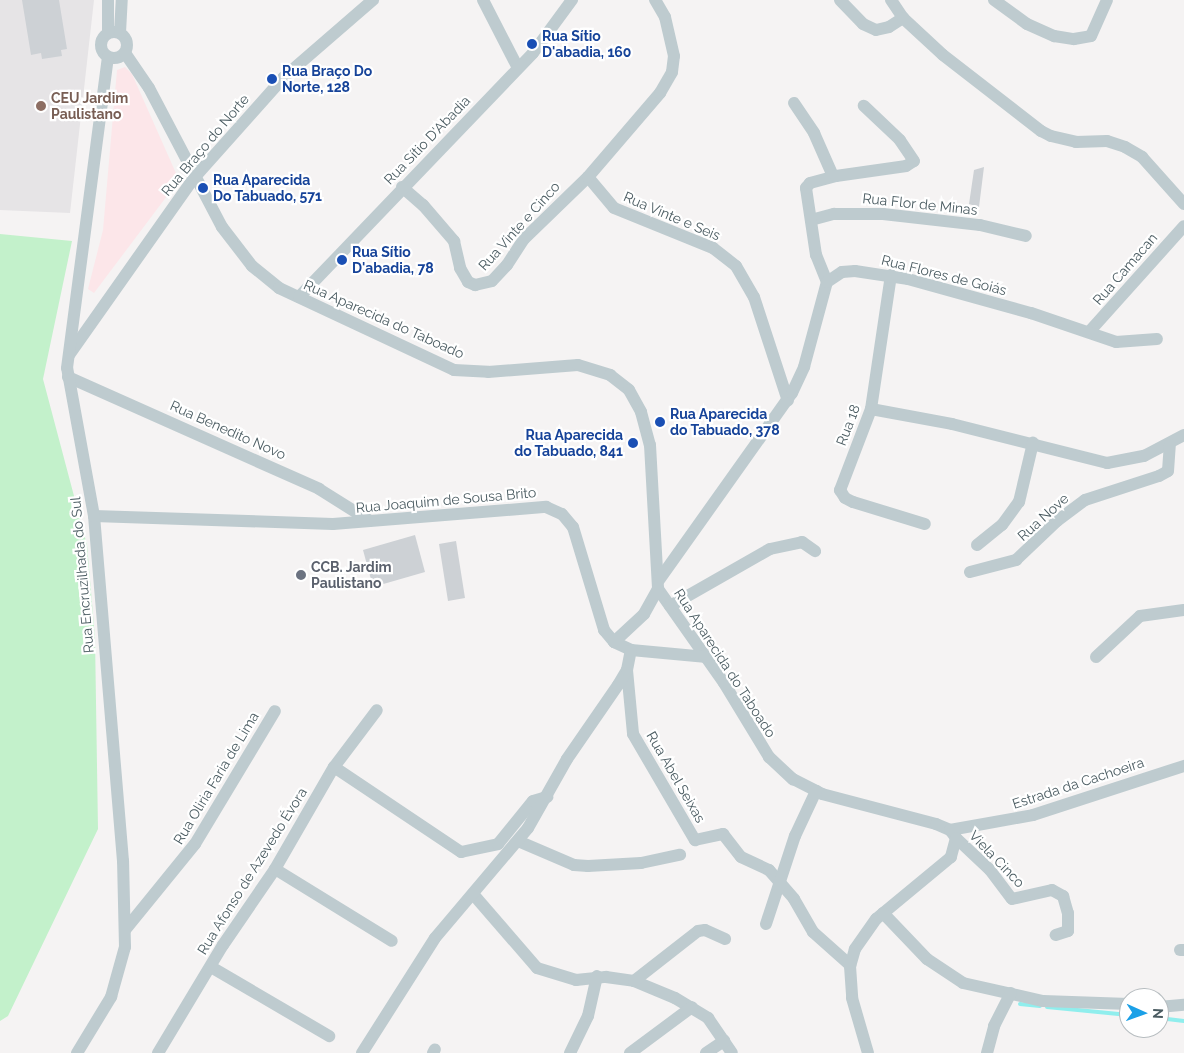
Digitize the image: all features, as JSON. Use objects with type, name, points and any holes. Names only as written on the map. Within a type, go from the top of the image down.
[{"type":"street","points":[[108,0],[114,33],[127,41],[125,53],[118,58],[108,57],[100,44],[114,33],[122,0]]},
{"type":"street","name":"Rua Braço do Norte","points":[[68,357],[194,178],[284,77],[373,0]]},
{"type":"street","points":[[483,0],[518,68]]},
{"type":"street","name":"Rua Sítio D'Abadia","points":[[299,297],[402,187],[538,47],[572,0]]},
{"type":"street","name":"Rua Vinte e Cinco","points":[[402,187],[423,205],[454,241],[460,268],[468,282],[476,285],[486,284],[497,277],[523,240],[588,177],[660,93],[672,72],[674,56],[671,36],[655,0]]},
{"type":"street","points":[[840,0],[863,24],[876,30],[889,26],[903,18]]},
{"type":"street","points":[[891,0],[903,18],[943,55],[1041,131],[1051,136],[1076,142],[1107,141],[1125,147],[1142,157],[1184,204]]},
{"type":"street","points":[[994,0],[1014,16],[1054,36],[1074,39],[1091,36],[1107,0]]},
{"type":"street","name":"Rua Aparecida do Taboado","points":[[125,53],[149,88],[194,178],[222,227],[252,266],[280,288],[454,370],[488,372],[567,364],[597,370],[621,382],[636,400],[650,445],[659,584],[670,606],[707,657],[769,757],[793,779],[816,791],[953,834]]},
{"type":"street","name":"Rua Encruzilhada do Sul","points":[[77,1053],[117,983],[125,930],[120,816],[94,516],[68,377],[68,357],[108,57]]},
{"type":"street","points":[[794,103],[814,133],[833,176]]},
{"type":"street","points":[[707,657],[631,650],[614,642],[644,614],[659,584],[788,401],[802,372],[827,282],[818,264],[806,188],[810,183],[833,176],[906,166],[914,161],[900,140],[864,106]]},
{"type":"street","name":"Rua Vinte e Seis","points":[[588,177],[602,197],[622,213],[713,248],[727,257],[754,298],[788,401]]},
{"type":"street","name":"Rua Flor de Minas","points":[[810,220],[834,214],[882,214],[980,225],[1026,236]]},
{"type":"street","name":"Rua Camacan","points":[[1089,332],[1184,226]]},
{"type":"street","name":"Rua Flores de Goiás","points":[[827,282],[842,272],[855,270],[891,275],[1031,313],[1116,342],[1157,339]]},
{"type":"street","name":"Rua 18","points":[[891,275],[871,410],[841,483],[841,494],[853,502],[925,524]]},
{"type":"street","name":"Rua Benedito Novo","points":[[68,377],[319,489],[370,521]]},
{"type":"street","points":[[871,410],[1033,443],[1107,463],[1144,456],[1179,440]]},
{"type":"street","name":"Rua Nove","points":[[970,572],[1016,560],[1057,521],[1085,500],[1159,476],[1168,470],[1179,440]]},
{"type":"street","points":[[976,545],[1002,525],[1019,502],[1033,443]]},
{"type":"street","name":"Rua Joaquim de Sousa Brito","points":[[94,516],[227,522],[370,521],[537,506],[555,510],[573,527],[604,630],[614,642]]},
{"type":"street","points":[[670,606],[770,549],[802,542],[815,551]]},
{"type":"street","points":[[1096,657],[1140,616],[1184,610]]},
{"type":"street","points":[[362,1053],[435,938],[518,841],[547,797],[567,759],[627,670],[631,650]]},
{"type":"street","name":"Rua Abel Seixas","points":[[627,670],[634,734],[695,840],[723,834],[741,857],[769,870],[778,881]]},
{"type":"street","name":"Rua Afonso de Azevedo Évora","points":[[158,1053],[210,967],[274,869],[334,767],[377,710]]},
{"type":"street","name":"Rua Oliria Faria de Lima","points":[[125,930],[195,844],[275,711]]},
{"type":"street","points":[[334,767],[461,852],[498,844],[533,801],[547,797]]},
{"type":"street","name":"Estrada da Cachoeira","points":[[953,834],[1033,815],[1184,767]]},
{"type":"street","points":[[766,924],[778,881],[816,791]]},
{"type":"street","points":[[867,1052],[852,998],[850,965],[862,935],[883,913],[951,857],[953,834]]},
{"type":"street","name":"Viela Cinco","points":[[953,834],[986,865],[1012,899],[1058,891],[1063,896],[1068,913],[1060,934]]},
{"type":"street","points":[[518,841],[574,865],[641,863],[680,855]]},
{"type":"street","points":[[274,869],[392,941]]},
{"type":"street","points":[[778,881],[794,899],[813,932],[850,965]]},
{"type":"street","points":[[473,894],[537,968],[576,980],[597,976],[634,981],[692,1006],[708,1018],[732,1053]]},
{"type":"street","points":[[883,913],[928,958],[948,974],[968,984],[1043,1001],[1119,1004]]},
{"type":"street","points":[[634,981],[698,931],[705,930],[725,939]]},
{"type":"street","points":[[210,967],[329,1036]]},
{"type":"street","points":[[570,1053],[588,1016],[597,976]]},
{"type":"street","points":[[987,1053],[994,1026],[1011,993]]},
{"type":"street","points":[[1169,1006],[1184,1005]]},
{"type":"street","points":[[630,1053],[692,1006]]},
{"type":"street","points":[[706,1053],[724,1041]]},
{"type":"shaded area","name":"CEU Jardim Paulistano","points":[[0,0],[94,0],[70,213],[0,210]]},
{"type":"shaded area","points":[[125,67],[132,74],[179,180],[94,293],[88,289],[103,230],[117,70]]},
{"type":"green space","points":[[0,234],[72,241],[43,379],[87,545],[95,638],[98,829],[8,1016],[0,1021]]},
{"type":"building","points":[[22,0],[59,0],[67,49],[61,50],[62,56],[42,59],[41,53],[31,55]]},
{"type":"building","points":[[984,167],[979,207],[969,204],[974,170]]},
{"type":"building","points":[[415,535],[425,572],[373,587],[363,550]]},
{"type":"building","points":[[456,541],[465,598],[448,601],[439,544]]},
{"type":"waterway","points":[[1020,1004],[1040,1006]]},
{"type":"waterway","points":[[1047,1007],[1119,1014]]},
{"type":"waterway","points":[[1169,1019],[1184,1021]]},
{"type":"place","name":"Rua Sítio D'abadia, 160","points":[[532,44]]},
{"type":"place","name":"Rua Braço Do Norte, 128","points":[[272,79]]},
{"type":"place","name":"CEU Jardim Paulistano","points":[[41,106]]},
{"type":"place","name":"Rua Aparecida Do Tabuado, 571","points":[[203,188]]},
{"type":"place","name":"Rua Sítio D'abadia, 78","points":[[342,260]]},
{"type":"place","name":"Rua Aparecida do Tabuado, 378","points":[[660,422]]},
{"type":"place","name":"Rua Aparecida do Tabuado, 841","points":[[633,443]]},
{"type":"place","name":"CCB. Jardim Paulistano","points":[[301,575]]}]
